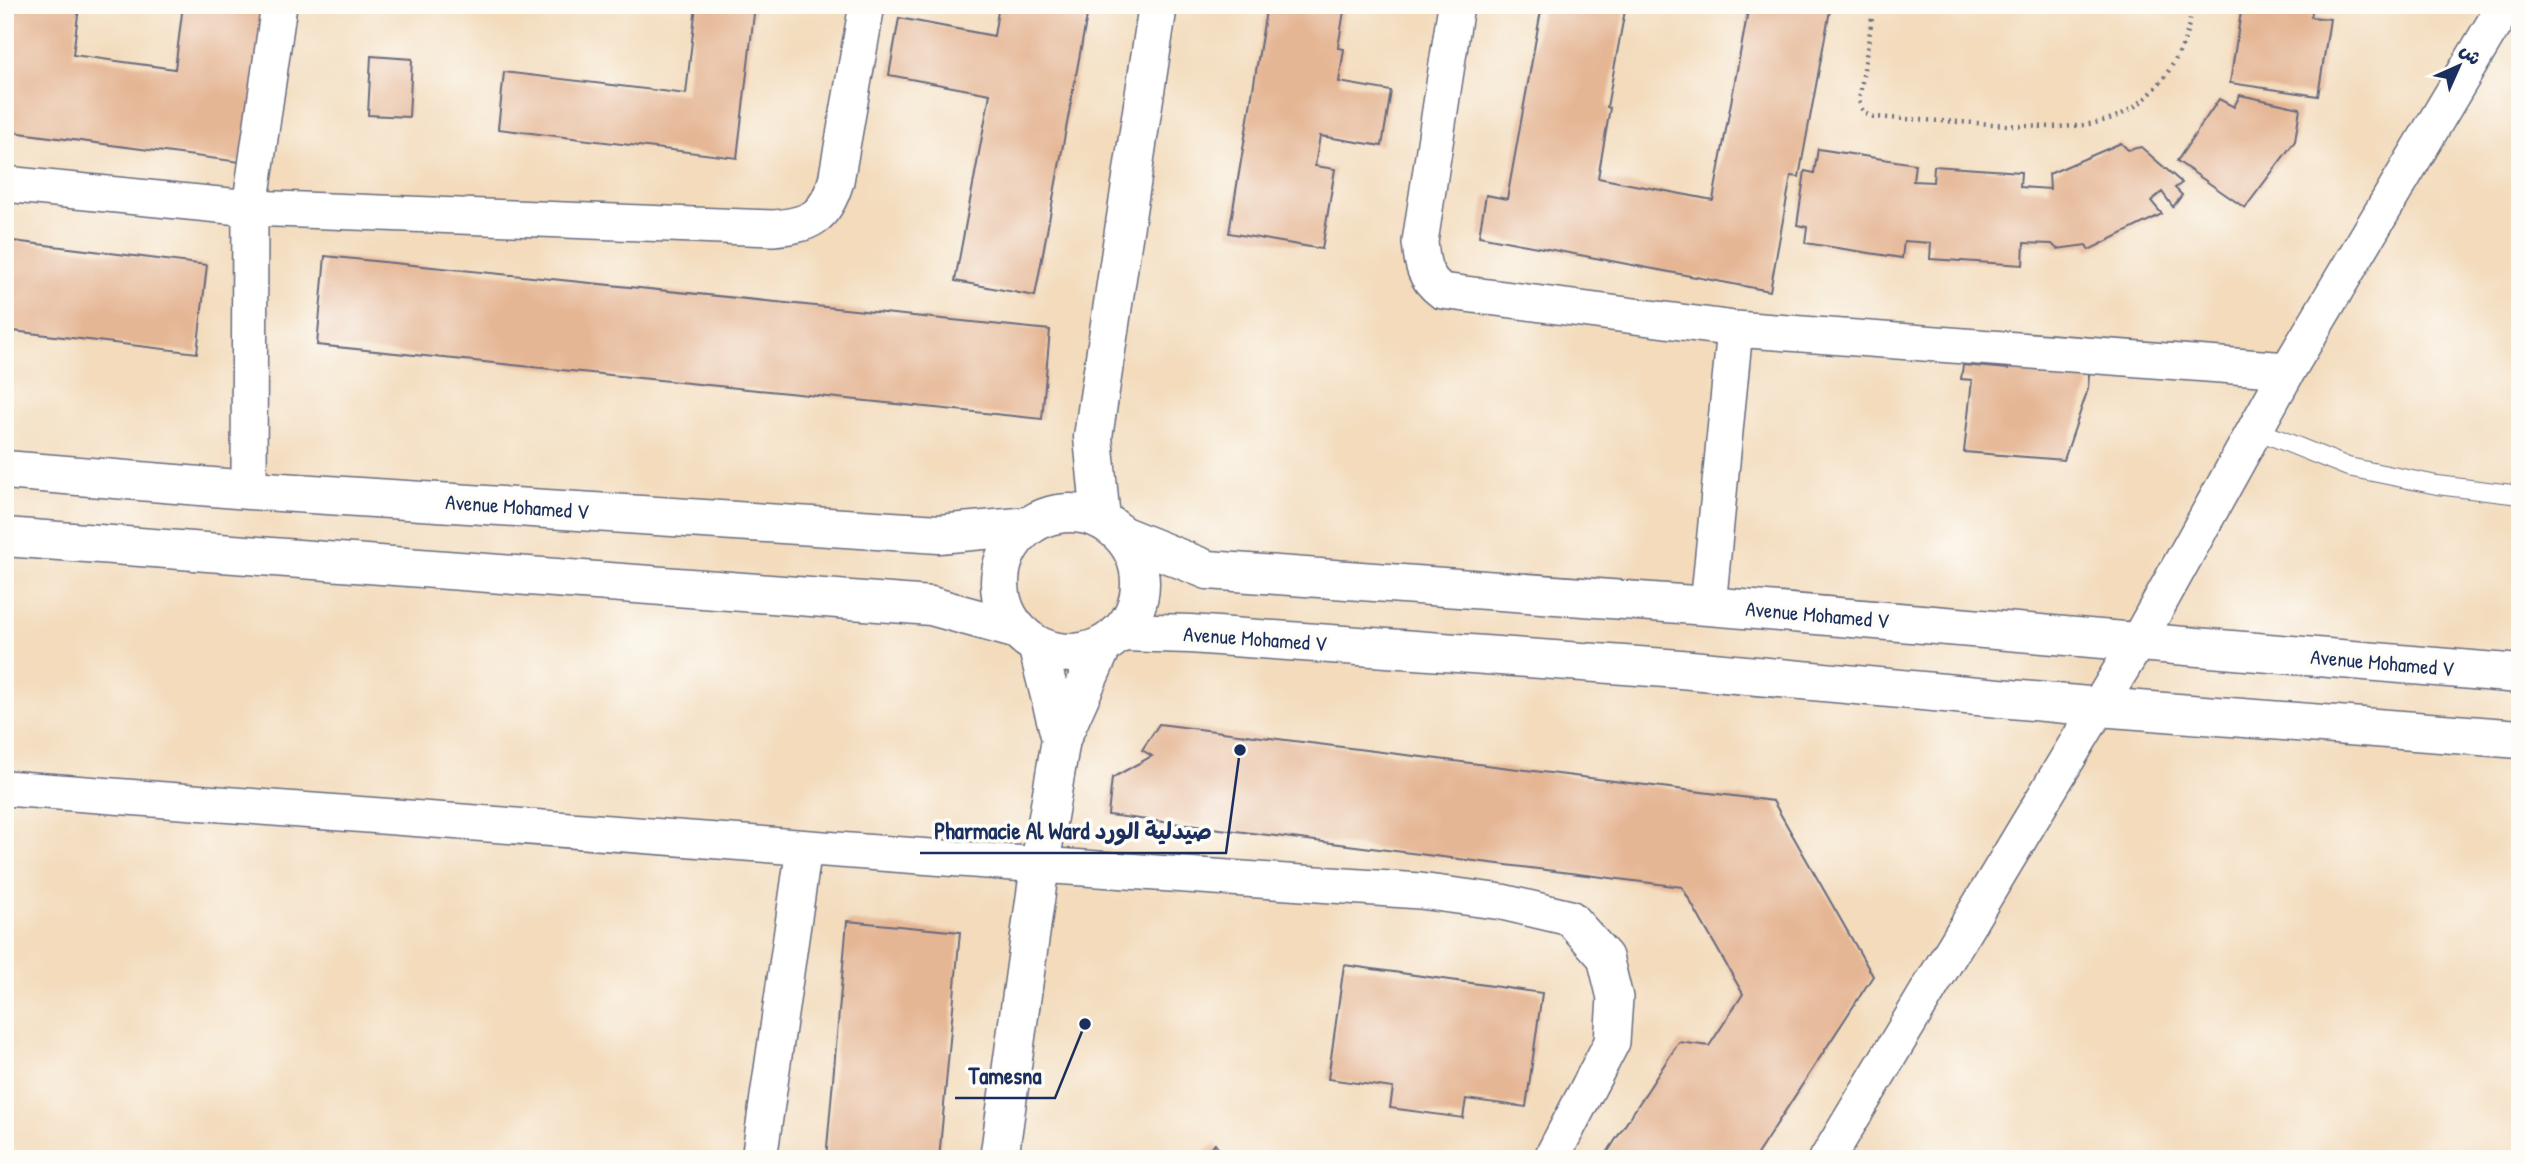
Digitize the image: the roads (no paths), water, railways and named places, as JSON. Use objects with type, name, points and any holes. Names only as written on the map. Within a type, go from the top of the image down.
[{"type":"street","points":[[249,490],[250,208],[279,5]]},
{"type":"street","points":[[5,184],[250,208],[773,228],[797,226],[819,216],[830,200],[836,181],[867,5]]},
{"type":"street","points":[[1111,527],[1093,437],[1158,5]]},
{"type":"street","points":[[1456,5],[1420,242],[1422,263],[1429,282],[1443,291],[1735,329],[2288,370]]},
{"type":"street","points":[[1828,1159],[2137,643],[2288,370],[2505,5]]},
{"type":"street","points":[[1708,606],[1735,329]]},
{"type":"street","points":[[1042,522],[1093,437]]},
{"type":"street","name":"Avenue Mohamed V","points":[[5,470],[249,490],[939,534],[1042,522]]},
{"type":"street","points":[[999,1159],[1040,865],[1061,740],[1112,640],[1135,612],[1141,589],[1140,570],[1130,547],[1111,527],[1087,515],[1062,514],[1042,522],[1012,543],[1002,566],[1000,590],[1007,614],[1027,637],[1061,740]]},
{"type":"street","name":"Avenue Mohamed V","points":[[1111,527],[1208,570],[1708,606],[2520,674]]},
{"type":"street","points":[[5,537],[931,606],[1027,637],[1067,654],[1112,640]]},
{"type":"street","name":"Avenue Mohamed V","points":[[1112,640],[1191,634],[1667,668],[2099,707],[2520,739]]},
{"type":"street","points":[[5,788],[1420,891],[1502,902],[1570,918],[1605,957],[1615,998],[1612,1042],[1551,1159]]},
{"type":"street","points":[[759,1159],[804,848]]},
{"type":"lane","points":[[2254,429],[2348,467],[2437,485],[2520,495]]},
{"type":"place","name":"Pharmacie Al Ward صيدلية الورد","points":[[1240,750]]},
{"type":"place","name":"Tamesna","points":[[1085,1024]]}]
